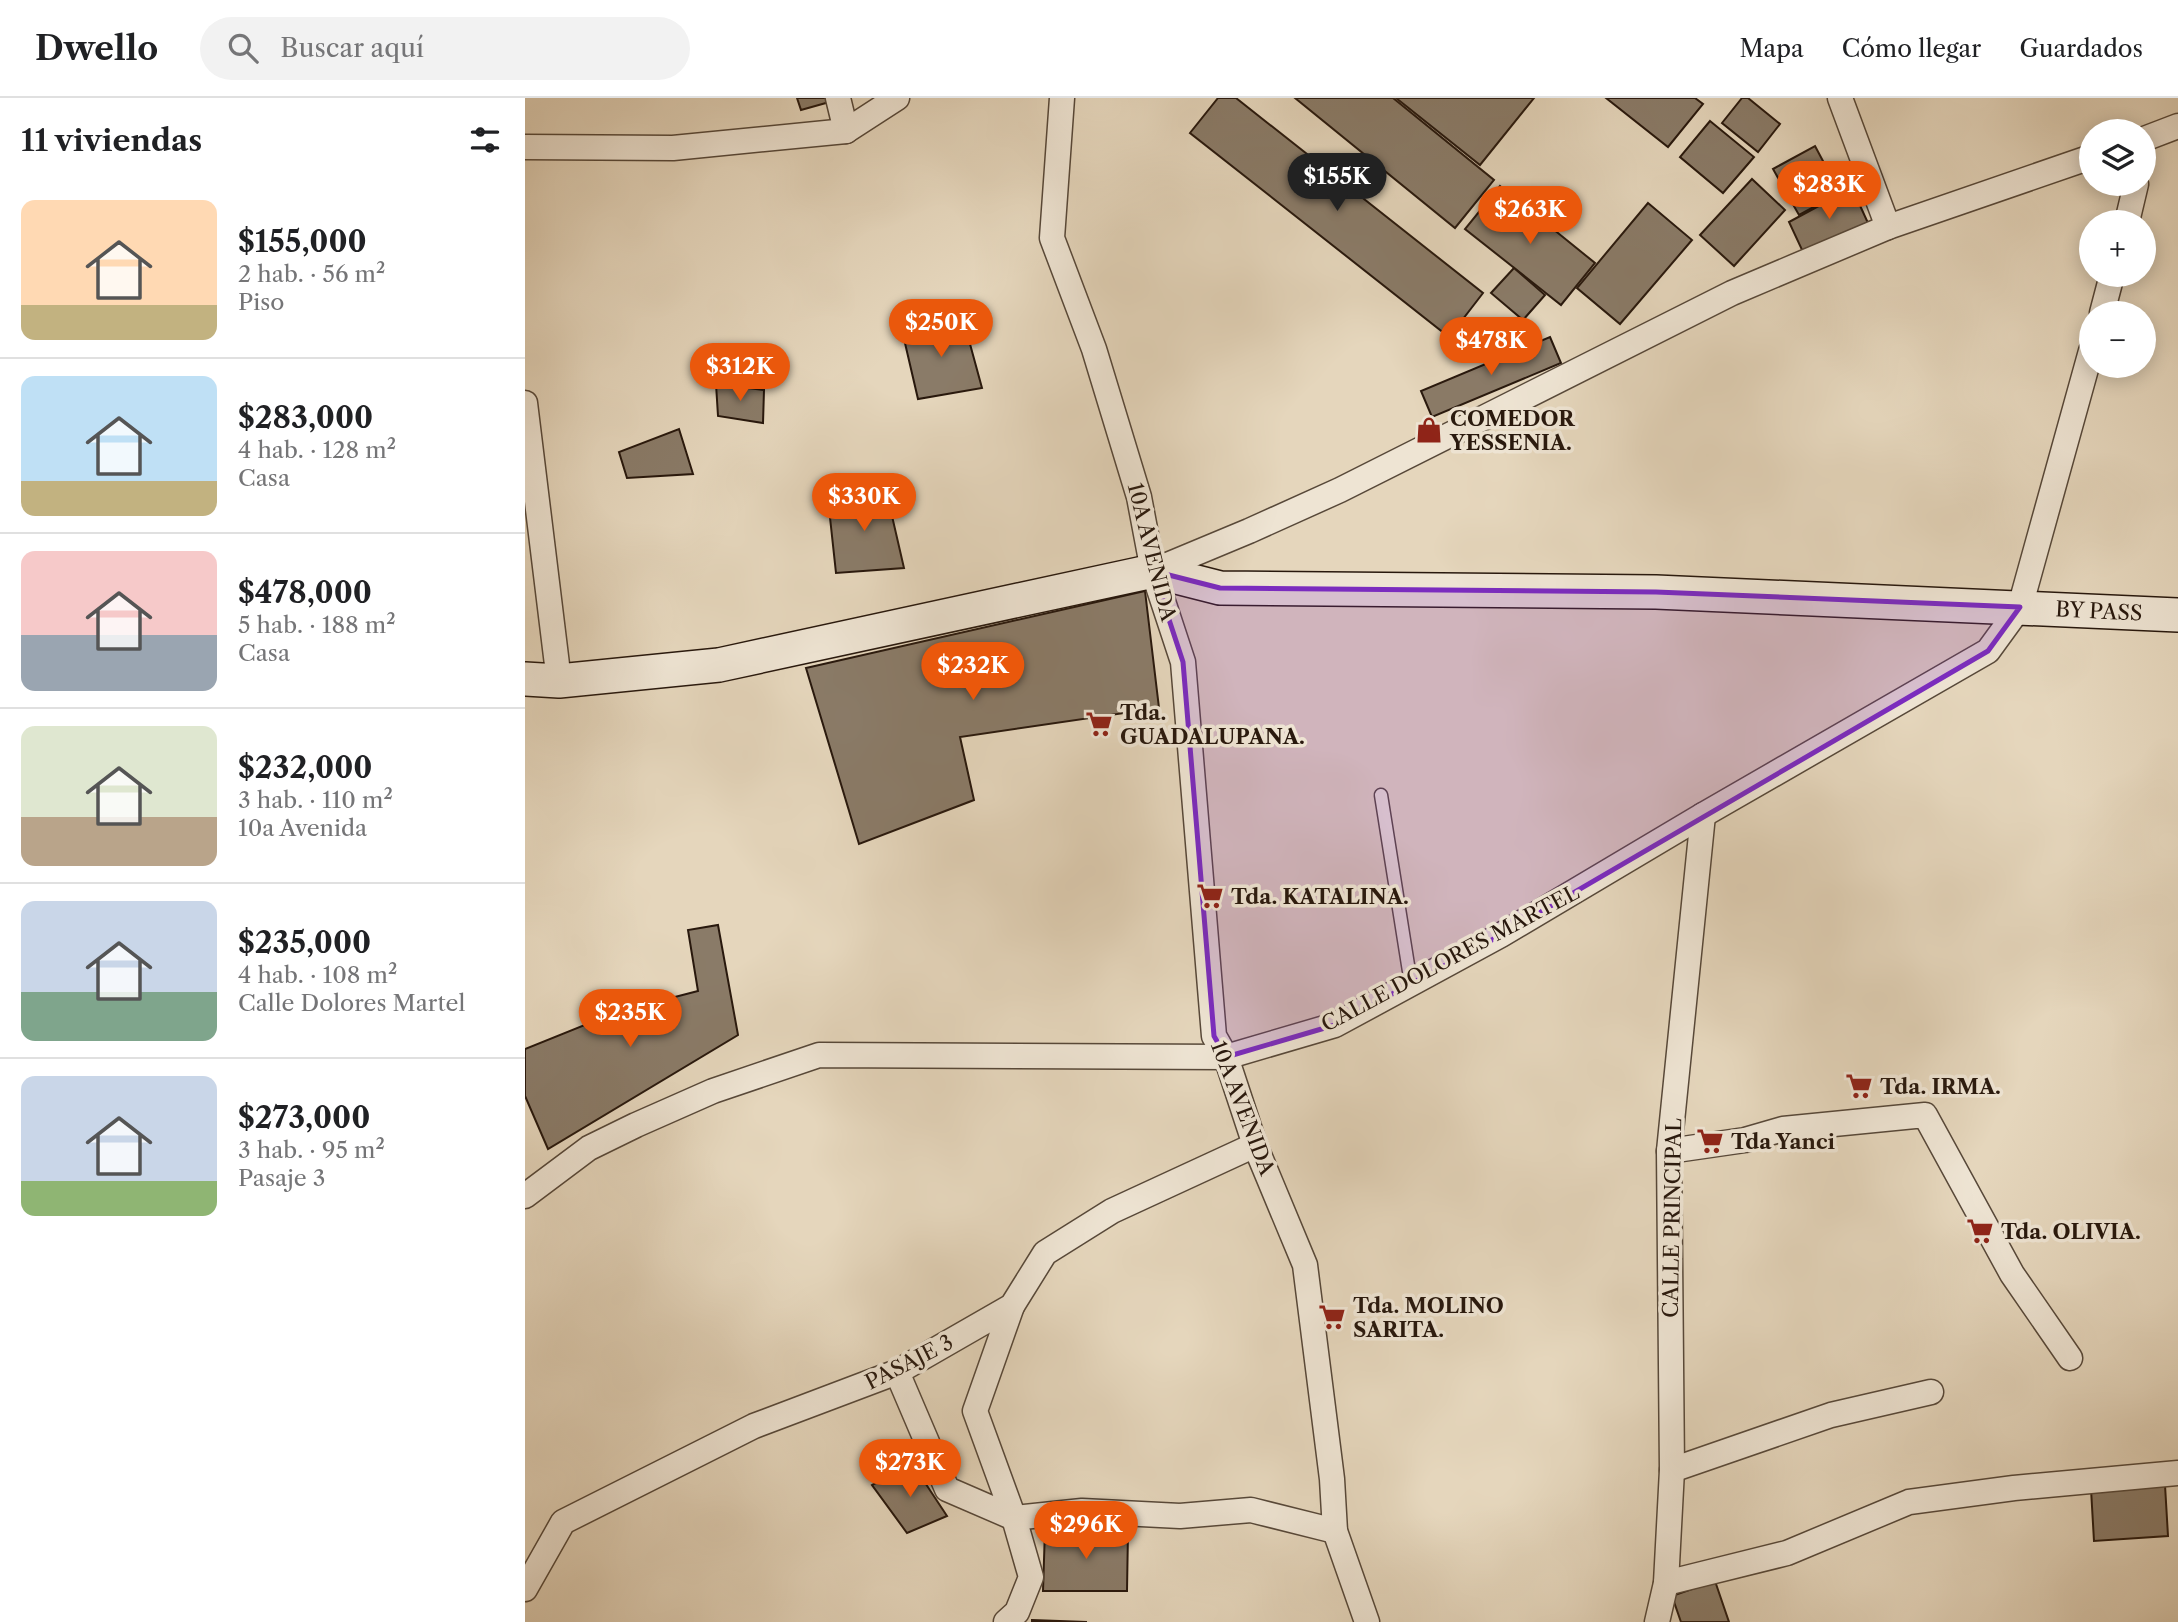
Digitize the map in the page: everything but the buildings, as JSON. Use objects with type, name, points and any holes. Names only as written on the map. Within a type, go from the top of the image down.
[{"type":"main road","name":"BY PASS","points":[[1153,571],[1220,588],[1656,592],[2178,615]]},
{"type":"main road","points":[[525,679],[559,681],[719,665],[1153,571]]},
{"type":"street","points":[[838,98],[846,131]]},
{"type":"street","points":[[525,147],[673,148],[846,131],[897,98]]},
{"type":"street","name":"10A AVENIDA","points":[[1062,98],[1052,238],[1094,349],[1136,484],[1153,571],[1183,662],[1214,1036],[1226,1057],[1255,1144],[1305,1265],[1332,1479],[1335,1531],[1367,1622]]},
{"type":"street","points":[[1840,98],[1888,227]]},
{"type":"street","points":[[2156,134],[2178,125]]},
{"type":"street","points":[[1153,571],[1340,490],[1732,293],[1888,227],[2079,161]]},
{"type":"street","name":"CALLE DOLORES MARTEL","points":[[525,1196],[589,1147],[713,1091],[819,1055],[1226,1057],[1335,1025],[1501,935],[1703,814],[1988,650],[2020,607],[2084,378]]},
{"type":"street","points":[[525,403],[559,681]]},
{"type":"street","name":"CALLE PRINCIPAL","points":[[1657,1622],[1666,1583],[1672,1470],[1669,1151],[1703,814]]},
{"type":"street","points":[[1669,1151],[1745,1140],[1783,1129],[1924,1115],[2012,1275],[2070,1358]]},
{"type":"street","name":"PASAJE 3","points":[[525,1589],[563,1522],[754,1426],[897,1373],[1012,1306],[1045,1253],[1112,1210],[1255,1144]]},
{"type":"street","points":[[1006,1622],[1017,1612],[1031,1577],[1014,1518],[975,1411],[1012,1306]]},
{"type":"street","points":[[897,1373],[947,1489],[1014,1518],[1083,1511],[1180,1516],[1251,1510],[1335,1531]]},
{"type":"street","points":[[1672,1470],[1831,1415],[1931,1392]]},
{"type":"street","points":[[1666,1583],[1787,1553],[1909,1502],[2014,1488],[2178,1473]]},
{"type":"lane","points":[[1381,795],[1411,984]]},
{"type":"highlighted area","points":[[1153,571],[1220,588],[1656,592],[2020,607],[1988,651],[1501,935],[1335,1025],[1226,1057],[1214,1036],[1183,662]]},
{"type":"place","name":"COMEDOR YESSENIA.","points":[[1429,430]]},
{"type":"place","name":"Tda. GUADALUPANA.","points":[[1099,724]]},
{"type":"place","name":"Tda. KATALINA.","points":[[1210,896]]},
{"type":"place","name":"Tda. IRMA.","points":[[1859,1086]]},
{"type":"place","name":"Tda Yanci","points":[[1710,1141]]},
{"type":"place","name":"Tda. OLIVIA.","points":[[1980,1231]]},
{"type":"place","name":"Tda. MOLINO SARITA.","points":[[1332,1317]]}]
